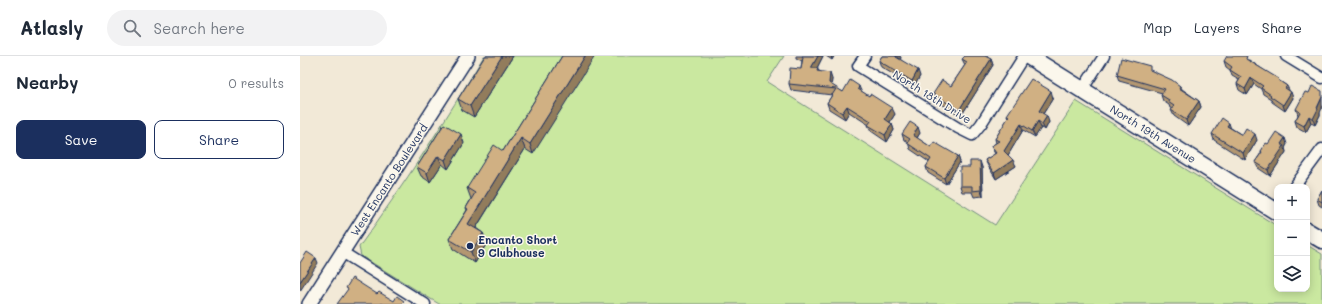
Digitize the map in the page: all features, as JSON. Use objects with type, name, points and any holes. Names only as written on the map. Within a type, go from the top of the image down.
[{"type":"main road","name":"North 19th Avenue","points":[[1028,56],[1274,210]]},
{"type":"main road","points":[[1310,232],[1322,240]]},
{"type":"street","name":"West Encanto Boulevard","points":[[309,304],[468,56]]},
{"type":"street","name":"North 18th Drive","points":[[865,56],[858,66],[958,128],[972,135],[981,124],[1024,56]]},
{"type":"street","points":[[1082,90],[1104,56]]},
{"type":"street","points":[[1286,56],[1322,78]]},
{"type":"street","points":[[1296,184],[1322,148]]},
{"type":"street","points":[[342,252],[425,304]]},
{"type":"green space","points":[[484,56],[784,56],[767,82],[995,225],[1076,101],[1274,224],[1274,292],[1310,292],[1310,247],[1322,254],[1322,304],[439,304],[361,256],[359,247],[424,153]]},
{"type":"building","points":[[485,56],[502,56],[470,106],[458,99]]},
{"type":"building","points":[[562,56],[585,56],[530,144],[521,138],[468,224],[483,233],[471,252],[449,239],[468,209],[466,208],[475,193],[467,188],[494,145],[503,151]]},
{"type":"building","points":[[802,56],[818,56],[811,68],[818,68],[817,71],[830,73],[829,83],[843,92],[850,80],[859,86],[858,89],[869,96],[870,94],[892,108],[885,119],[892,124],[885,135],[868,125],[871,121],[847,106],[842,113],[827,103],[836,89],[789,84],[790,68],[801,69]]},
{"type":"building","points":[[882,56],[896,56],[918,70],[912,81],[879,61]]},
{"type":"building","points":[[965,56],[985,56],[991,59],[959,110],[933,94],[942,80],[951,86],[967,62],[962,59]]},
{"type":"building","points":[[1227,56],[1247,56],[1246,59],[1279,79],[1278,80],[1287,86],[1285,88],[1291,92],[1283,105],[1261,88],[1263,86],[1251,78],[1245,89],[1237,84],[1241,77],[1230,70],[1232,67],[1224,61]]},
{"type":"building","points":[[1121,58],[1150,66],[1150,70],[1172,80],[1180,86],[1179,88],[1199,101],[1186,120],[1171,110],[1174,106],[1168,102],[1169,100],[1161,95],[1165,89],[1117,75]]},
{"type":"building","points":[[1031,79],[1051,91],[1039,111],[1047,116],[1042,124],[1038,121],[1032,131],[1021,124],[1004,151],[1013,160],[994,173],[985,160],[996,153],[991,146],[999,141],[995,139],[1009,116],[1007,115]]},
{"type":"building","points":[[1312,86],[1322,91],[1322,97],[1313,119],[1309,116],[1304,126],[1295,121],[1300,112],[1296,109],[1305,92],[1309,93]]},
{"type":"building","points":[[1222,118],[1229,123],[1227,126],[1242,135],[1246,128],[1255,134],[1243,153],[1212,134]]},
{"type":"building","points":[[910,122],[918,127],[913,135],[931,147],[934,142],[958,156],[944,178],[926,167],[931,159],[907,143],[910,139],[902,134]]},
{"type":"building","points":[[444,124],[461,134],[445,160],[438,156],[427,173],[417,167]]},
{"type":"building","points":[[1276,132],[1285,138],[1281,144],[1284,146],[1268,170],[1255,162],[1266,143],[1268,144]]},
{"type":"building","points":[[970,161],[980,161],[981,190],[972,191],[972,186],[960,186],[960,167],[970,167]]},
{"type":"building","points":[[1322,190],[1322,202],[1317,199]]},
{"type":"building","points":[[307,252],[316,258],[300,282],[300,263]]},
{"type":"building","points":[[352,278],[377,294],[379,292],[394,301],[397,296],[404,301],[402,304],[337,304],[348,289],[346,288]]},
{"type":"place","name":"Encanto Short 9 Clubhouse","points":[[470,246]]}]
